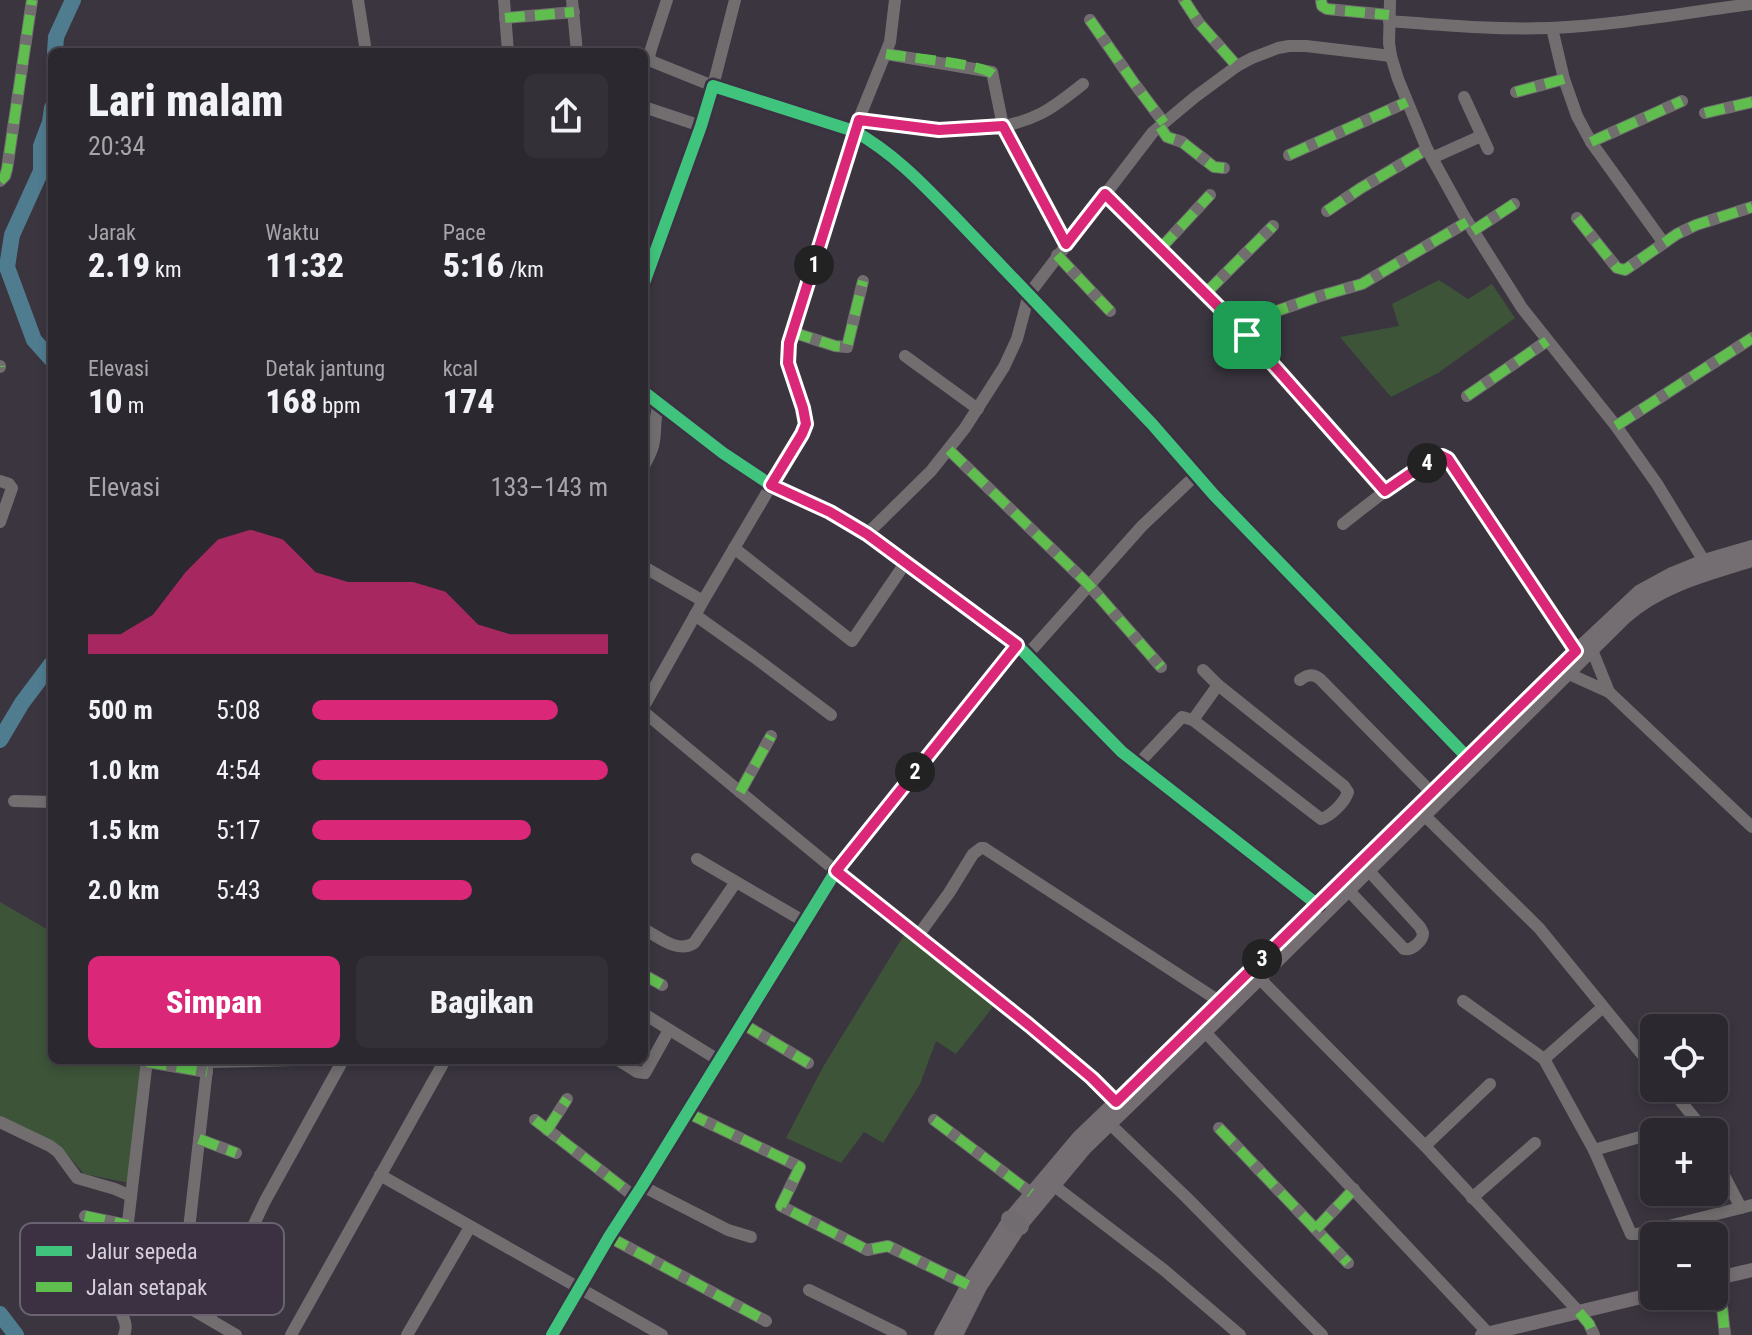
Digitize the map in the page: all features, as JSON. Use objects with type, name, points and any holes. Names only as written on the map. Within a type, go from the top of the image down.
[{"type":"main road","points":[[941,1335],[968,1285],[1015,1222],[1085,1148],[1349,891],[1420,810],[1431,792],[1576,651],[1639,592],[1661,579],[1704,561],[1752,547]]},
{"type":"main road","points":[[956,1335],[1031,1193],[1079,1137],[1318,905],[1569,674],[1625,617],[1649,598],[1682,583],[1752,560]]},
{"type":"main road","points":[[1728,1275],[1752,1270]]},
{"type":"main road","points":[[1487,1334],[1640,1297]]},
{"type":"street","points":[[0,181],[7,169],[32,0]]},
{"type":"street","points":[[358,0],[365,48]]},
{"type":"street","points":[[504,0],[508,48]]},
{"type":"street","points":[[667,0],[651,49],[649,59],[653,63],[713,86],[856,125],[939,130],[1003,126],[1042,113],[1083,84]]},
{"type":"street","points":[[648,272],[701,126],[735,0]]},
{"type":"street","points":[[648,699],[806,424],[788,363],[792,332],[856,125],[890,42],[895,0]]},
{"type":"street","points":[[1184,0],[1199,23],[1237,66]]},
{"type":"street","points":[[1321,0],[1322,6],[1327,9],[1485,28],[1552,28],[1629,21],[1689,6],[1751,3]]},
{"type":"street","points":[[1390,0],[1391,56],[1407,102],[1430,154],[1470,226],[1547,341],[1616,426],[1704,561]]},
{"type":"street","points":[[505,18],[573,6],[577,48]]},
{"type":"street","points":[[1090,20],[1162,125],[1167,137],[1182,142],[1214,167],[1224,168]]},
{"type":"street","points":[[1552,28],[1577,116],[1591,142],[1663,242]]},
{"type":"street","points":[[867,534],[949,450],[1004,367],[1017,339],[1029,294],[1143,143],[1162,125],[1237,66],[1265,53],[1289,46],[1306,46],[1391,56]]},
{"type":"street","points":[[886,54],[992,72],[1003,126],[1061,250],[1110,311]]},
{"type":"street","points":[[1516,92],[1564,79]]},
{"type":"street","points":[[1464,97],[1488,149]]},
{"type":"street","points":[[1591,142],[1682,101]]},
{"type":"street","points":[[1289,155],[1407,102]]},
{"type":"street","points":[[1705,113],[1752,102]]},
{"type":"street","points":[[648,108],[701,126]]},
{"type":"street","points":[[856,125],[925,186],[1152,424],[1196,475],[1467,757]]},
{"type":"street","points":[[1327,211],[1361,188],[1430,154],[1481,136]]},
{"type":"street","points":[[1105,194],[1247,335],[1385,491]]},
{"type":"street","points":[[1160,249],[1210,195]]},
{"type":"street","points":[[1247,335],[1271,313],[1362,284],[1514,204]]},
{"type":"street","points":[[1577,218],[1621,270],[1633,265],[1663,242],[1696,225],[1752,207]]},
{"type":"street","points":[[1206,293],[1273,226]]},
{"type":"street","points":[[792,332],[847,347],[863,281]]},
{"type":"street","points":[[1616,426],[1752,338]]},
{"type":"street","points":[[1467,396],[1547,341]]},
{"type":"street","points":[[905,356],[978,409]]},
{"type":"street","points":[[648,394],[711,445],[771,485],[830,512],[867,534],[1017,645],[1110,742],[1318,905]]},
{"type":"street","points":[[648,396],[658,408],[655,438],[648,458]]},
{"type":"street","points":[[949,450],[1089,585],[1161,667]]},
{"type":"street","points":[[1343,524],[1430,460],[1445,457],[1576,651]]},
{"type":"street","points":[[1027,655],[1142,526],[1196,475]]},
{"type":"street","points":[[0,481],[12,488],[0,522]]},
{"type":"street","points":[[734,548],[852,641],[906,562]]},
{"type":"street","points":[[648,569],[703,601]]},
{"type":"street","points":[[695,615],[831,715]]},
{"type":"street","points":[[552,1335],[609,1237],[836,871],[1017,645]]},
{"type":"street","points":[[1592,650],[1609,692]]},
{"type":"street","points":[[1137,765],[1181,717],[1193,720],[1321,819],[1326,818],[1347,797],[1344,786],[1203,670]]},
{"type":"street","points":[[1569,674],[1609,692],[1752,827]]},
{"type":"street","points":[[1300,680],[1308,675],[1320,679],[1431,792]]},
{"type":"street","points":[[1193,720],[1218,685]]},
{"type":"street","points":[[648,715],[1029,1025],[1116,1102]]},
{"type":"street","points":[[740,792],[771,736]]},
{"type":"street","points":[[14,801],[48,802]]},
{"type":"street","points":[[1420,810],[1539,928],[1640,1052]]},
{"type":"street","points":[[917,937],[973,854],[984,848],[1219,1001]]},
{"type":"street","points":[[697,859],[805,922]]},
{"type":"street","points":[[1349,891],[1404,949],[1411,949],[1422,939],[1420,927],[1368,870]]},
{"type":"street","points":[[648,931],[679,947],[689,947],[736,882]]},
{"type":"street","points":[[648,977],[662,985]]},
{"type":"street","points":[[1259,978],[1425,1146],[1579,1312],[1594,1335]]},
{"type":"street","points":[[1463,1001],[1544,1059],[1594,1150],[1631,1234],[1747,1207],[1728,1178]]},
{"type":"street","points":[[1544,1059],[1603,1007]]},
{"type":"street","points":[[648,1017],[720,1061]]},
{"type":"street","points":[[743,1024],[808,1063]]},
{"type":"street","points":[[624,1064],[645,1073],[669,1030]]},
{"type":"street","points":[[1205,1032],[1487,1334]]},
{"type":"street","points":[[128,1223],[147,1064]]},
{"type":"street","points":[[255,1223],[341,1064]]},
{"type":"street","points":[[291,1335],[443,1064]]},
{"type":"street","points":[[190,1223],[208,1065]]},
{"type":"street","points":[[1425,1146],[1490,1084]]},
{"type":"street","points":[[547,1130],[567,1099]]},
{"type":"street","points":[[1681,1102],[1694,1118]]},
{"type":"street","points":[[688,1113],[800,1167],[781,1206],[867,1250],[888,1246],[968,1285]]},
{"type":"street","points":[[535,1120],[639,1192],[751,1237]]},
{"type":"street","points":[[934,1120],[1031,1193]]},
{"type":"street","points":[[0,1122],[50,1146],[77,1178],[131,1196]]},
{"type":"street","points":[[1110,1124],[1322,1335]]},
{"type":"street","points":[[1219,1128],[1348,1263]]},
{"type":"street","points":[[1594,1150],[1640,1137]]},
{"type":"street","points":[[199,1139],[236,1153]]},
{"type":"street","points":[[1472,1198],[1535,1143]]},
{"type":"street","points":[[380,1175],[662,1335]]},
{"type":"street","points":[[1053,1185],[1164,1270],[1240,1335]]},
{"type":"street","points":[[1316,1229],[1354,1189]]},
{"type":"street","points":[[85,1216],[118,1223]]},
{"type":"street","points":[[407,1335],[470,1227]]},
{"type":"street","points":[[609,1237],[766,1321]]},
{"type":"street","points":[[809,1290],[901,1335]]},
{"type":"street","points":[[1721,1310],[1725,1335]]},
{"type":"street","points":[[123,1315],[127,1325],[124,1335]]},
{"type":"street","points":[[202,1315],[236,1335]]},
{"type":"street","points":[[209,1319],[211,1315]]},
{"type":"green space","points":[[1439,280],[1468,299],[1492,284],[1515,318],[1438,373],[1391,397],[1340,337],[1399,326],[1392,304]]},
{"type":"green space","points":[[0,902],[48,930],[48,1064],[143,1064],[130,1183],[84,1174],[61,1147],[0,1117]]},
{"type":"green space","points":[[904,935],[996,1003],[956,1054],[936,1041],[920,1084],[883,1143],[864,1132],[841,1163],[786,1138],[823,1067]]},
{"type":"waterway","points":[[55,48],[56,37],[73,0]]},
{"type":"waterway","points":[[48,127],[41,146],[41,171],[12,235],[7,267],[34,340],[48,356]]},
{"type":"waterway","points":[[0,740],[48,668]]},
{"type":"waterway","points":[[0,1314],[16,1335]]},
{"type":"marked path","points":[[0,181],[7,169],[32,0]]},
{"type":"marked path","points":[[1184,0],[1199,23],[1237,66]]},
{"type":"marked path","points":[[1321,0],[1322,6],[1327,9],[1389,15]]},
{"type":"marked path","points":[[505,18],[574,12]]},
{"type":"marked path","points":[[1090,20],[1164,123]]},
{"type":"marked path","points":[[886,54],[959,64],[993,74]]},
{"type":"marked path","points":[[1516,92],[1564,79]]},
{"type":"marked path","points":[[1591,142],[1682,101]]},
{"type":"marked path","points":[[1289,155],[1407,102]]},
{"type":"marked path","points":[[1705,113],[1752,102]]},
{"type":"marked path","points":[[1160,127],[1167,137],[1182,142],[1214,167],[1224,168]]},
{"type":"marked path","points":[[1327,211],[1427,149]]},
{"type":"marked path","points":[[1160,249],[1210,195]]},
{"type":"marked path","points":[[1473,231],[1514,204]]},
{"type":"marked path","points":[[1577,218],[1617,268],[1625,270],[1677,234],[1752,207]]},
{"type":"marked path","points":[[1247,335],[1271,313],[1362,284],[1467,222]]},
{"type":"marked path","points":[[1206,293],[1273,226]]},
{"type":"marked path","points":[[1057,255],[1110,311]]},
{"type":"marked path","points":[[792,332],[847,347],[863,281]]},
{"type":"marked path","points":[[1616,426],[1752,338]]},
{"type":"marked path","points":[[1467,396],[1547,341]]},
{"type":"marked path","points":[[949,450],[1089,585],[1161,667]]},
{"type":"marked path","points":[[740,792],[771,736]]},
{"type":"marked path","points":[[648,977],[662,985]]},
{"type":"marked path","points":[[743,1024],[808,1063]]},
{"type":"marked path","points":[[159,1064],[207,1072]]},
{"type":"marked path","points":[[547,1130],[567,1099]]},
{"type":"marked path","points":[[688,1113],[800,1167],[781,1206],[867,1250],[888,1246],[968,1285]]},
{"type":"marked path","points":[[535,1120],[635,1197]]},
{"type":"marked path","points":[[934,1120],[1031,1193]]},
{"type":"marked path","points":[[1219,1128],[1348,1263]]},
{"type":"marked path","points":[[199,1139],[236,1153]]},
{"type":"marked path","points":[[1316,1229],[1354,1189]]},
{"type":"marked path","points":[[85,1216],[118,1223]]},
{"type":"marked path","points":[[609,1237],[766,1321]]},
{"type":"marked path","points":[[1722,1310],[1725,1335]]},
{"type":"marked path","points":[[1579,1312],[1594,1335]]},
{"type":"cycle path","points":[[648,272],[713,86],[854,131],[868,139],[940,201],[1152,424],[1214,495],[1467,757]]},
{"type":"cycle path","points":[[648,395],[723,453],[771,485],[830,512],[867,534],[1017,645],[1122,752],[1318,905]]},
{"type":"cycle path","points":[[552,1335],[609,1237],[836,871],[1017,645]]},
{"type":"route","points":[[859,120],[939,130],[1003,126],[1066,244],[1105,194],[1247,335],[1385,491],[1430,460],[1442,456],[1448,459],[1576,651],[1116,1102],[1029,1025],[836,871],[1017,645],[867,534],[830,512],[771,485],[806,424],[789,368],[789,343],[859,120]]}]
